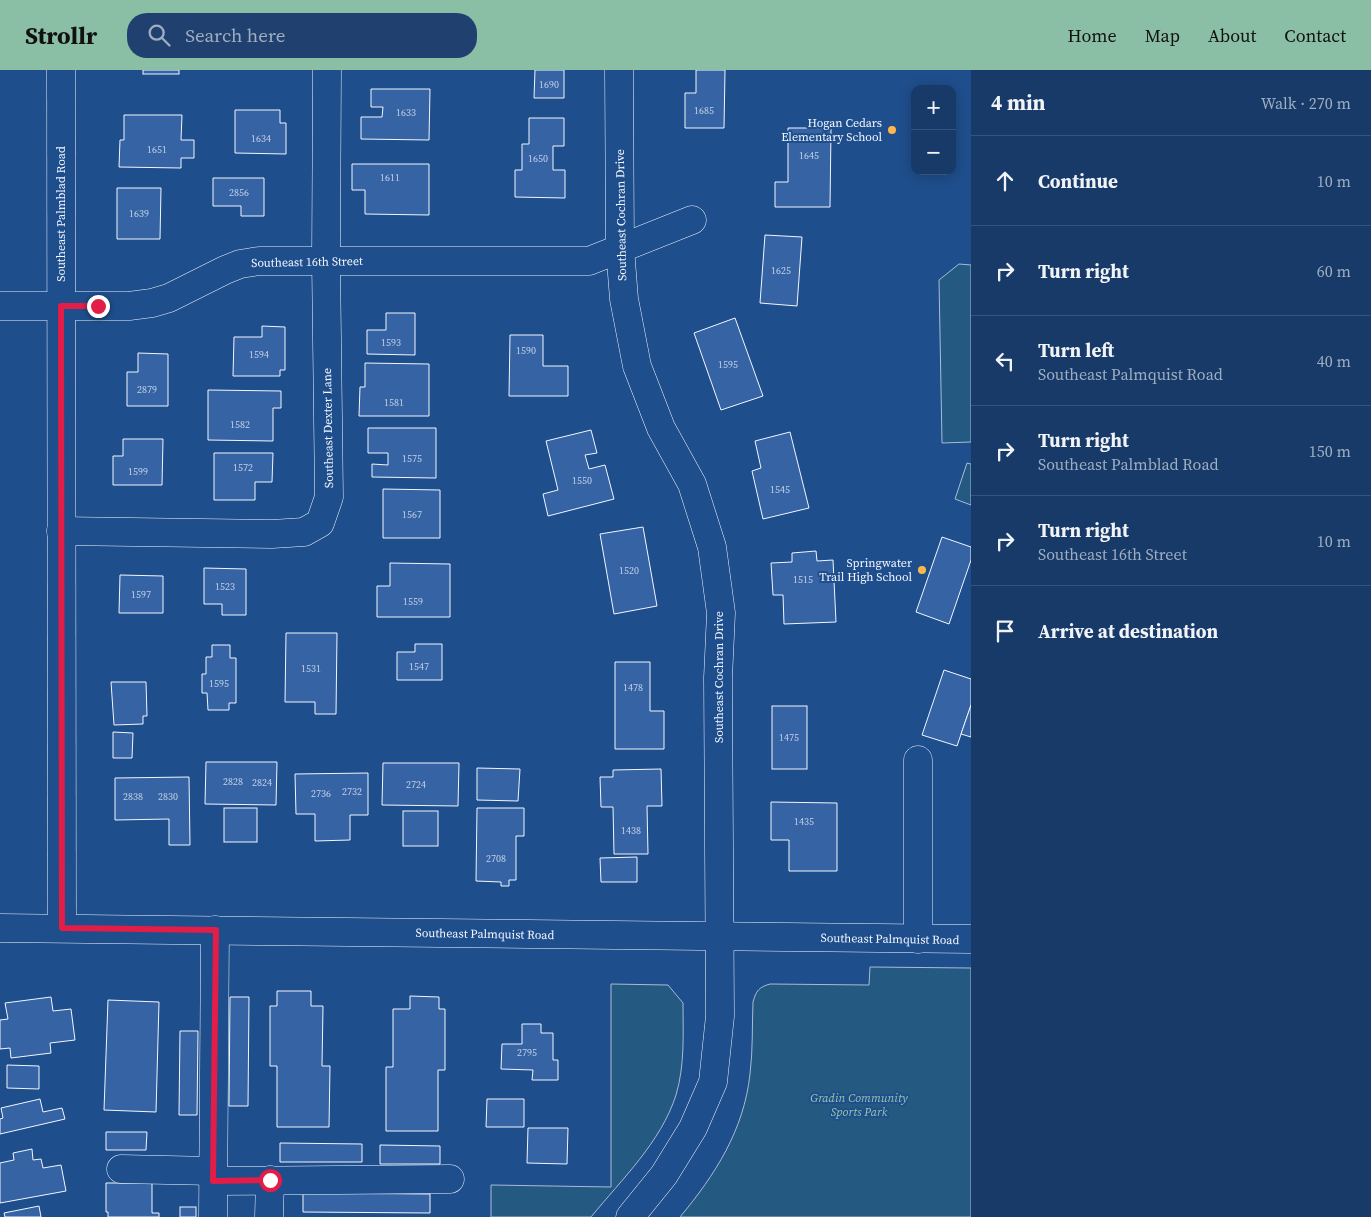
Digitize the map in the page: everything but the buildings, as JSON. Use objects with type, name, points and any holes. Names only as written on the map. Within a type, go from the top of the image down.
[{"type":"street","name":"Southeast Palmblad Road","points":[[61,70],[62,928]]},
{"type":"street","name":"Southeast Dexter Lane","points":[[61,531],[272,534],[304,532],[320,523],[329,497],[326,261],[327,70]]},
{"type":"street","name":"Southeast Cochran Drive","points":[[619,70],[620,248],[624,299],[637,366],[662,428],[692,484],[712,547],[721,613],[718,678],[720,1016],[713,1082],[693,1128],[664,1175],[630,1217]]},
{"type":"street","name":"Southeast 16th Street","points":[[0,306],[129,306],[152,303],[169,298],[240,264],[259,261],[589,261],[692,220]]},
{"type":"street","points":[[918,760],[918,939]]},
{"type":"street","name":"Southeast Palmquist Road","points":[[0,928],[971,939]]},
{"type":"street","points":[[213,1217],[216,930]]},
{"type":"street","points":[[122,1169],[270,1180],[450,1179]]},
{"type":"street","points":[[269,1217],[270,1180]]},
{"type":"green space","points":[[959,264],[971,265],[971,442],[942,443],[939,280]]},
{"type":"green space","points":[[967,463],[971,464],[971,505],[955,499]]},
{"type":"green space","name":"Gradin Community Sports Park","points":[[870,967],[971,968],[971,1217],[680,1217],[716,1168],[726,1151],[741,1114],[747,1095],[751,1065],[753,1002],[758,990],[770,984],[869,985]]},
{"type":"green space","points":[[611,984],[668,985],[683,1003],[683,1049],[679,1084],[661,1129],[640,1159],[591,1217],[491,1217],[491,1185],[611,1187]]},
{"type":"place","name":"Hogan Cedars Elementary School","points":[[892,130]]},
{"type":"place","name":"Springwater Trail High School","points":[[922,570]]},
{"type":"route","points":[[98,306],[61,306],[62,928],[216,930],[213,1181],[270,1180]]}]
